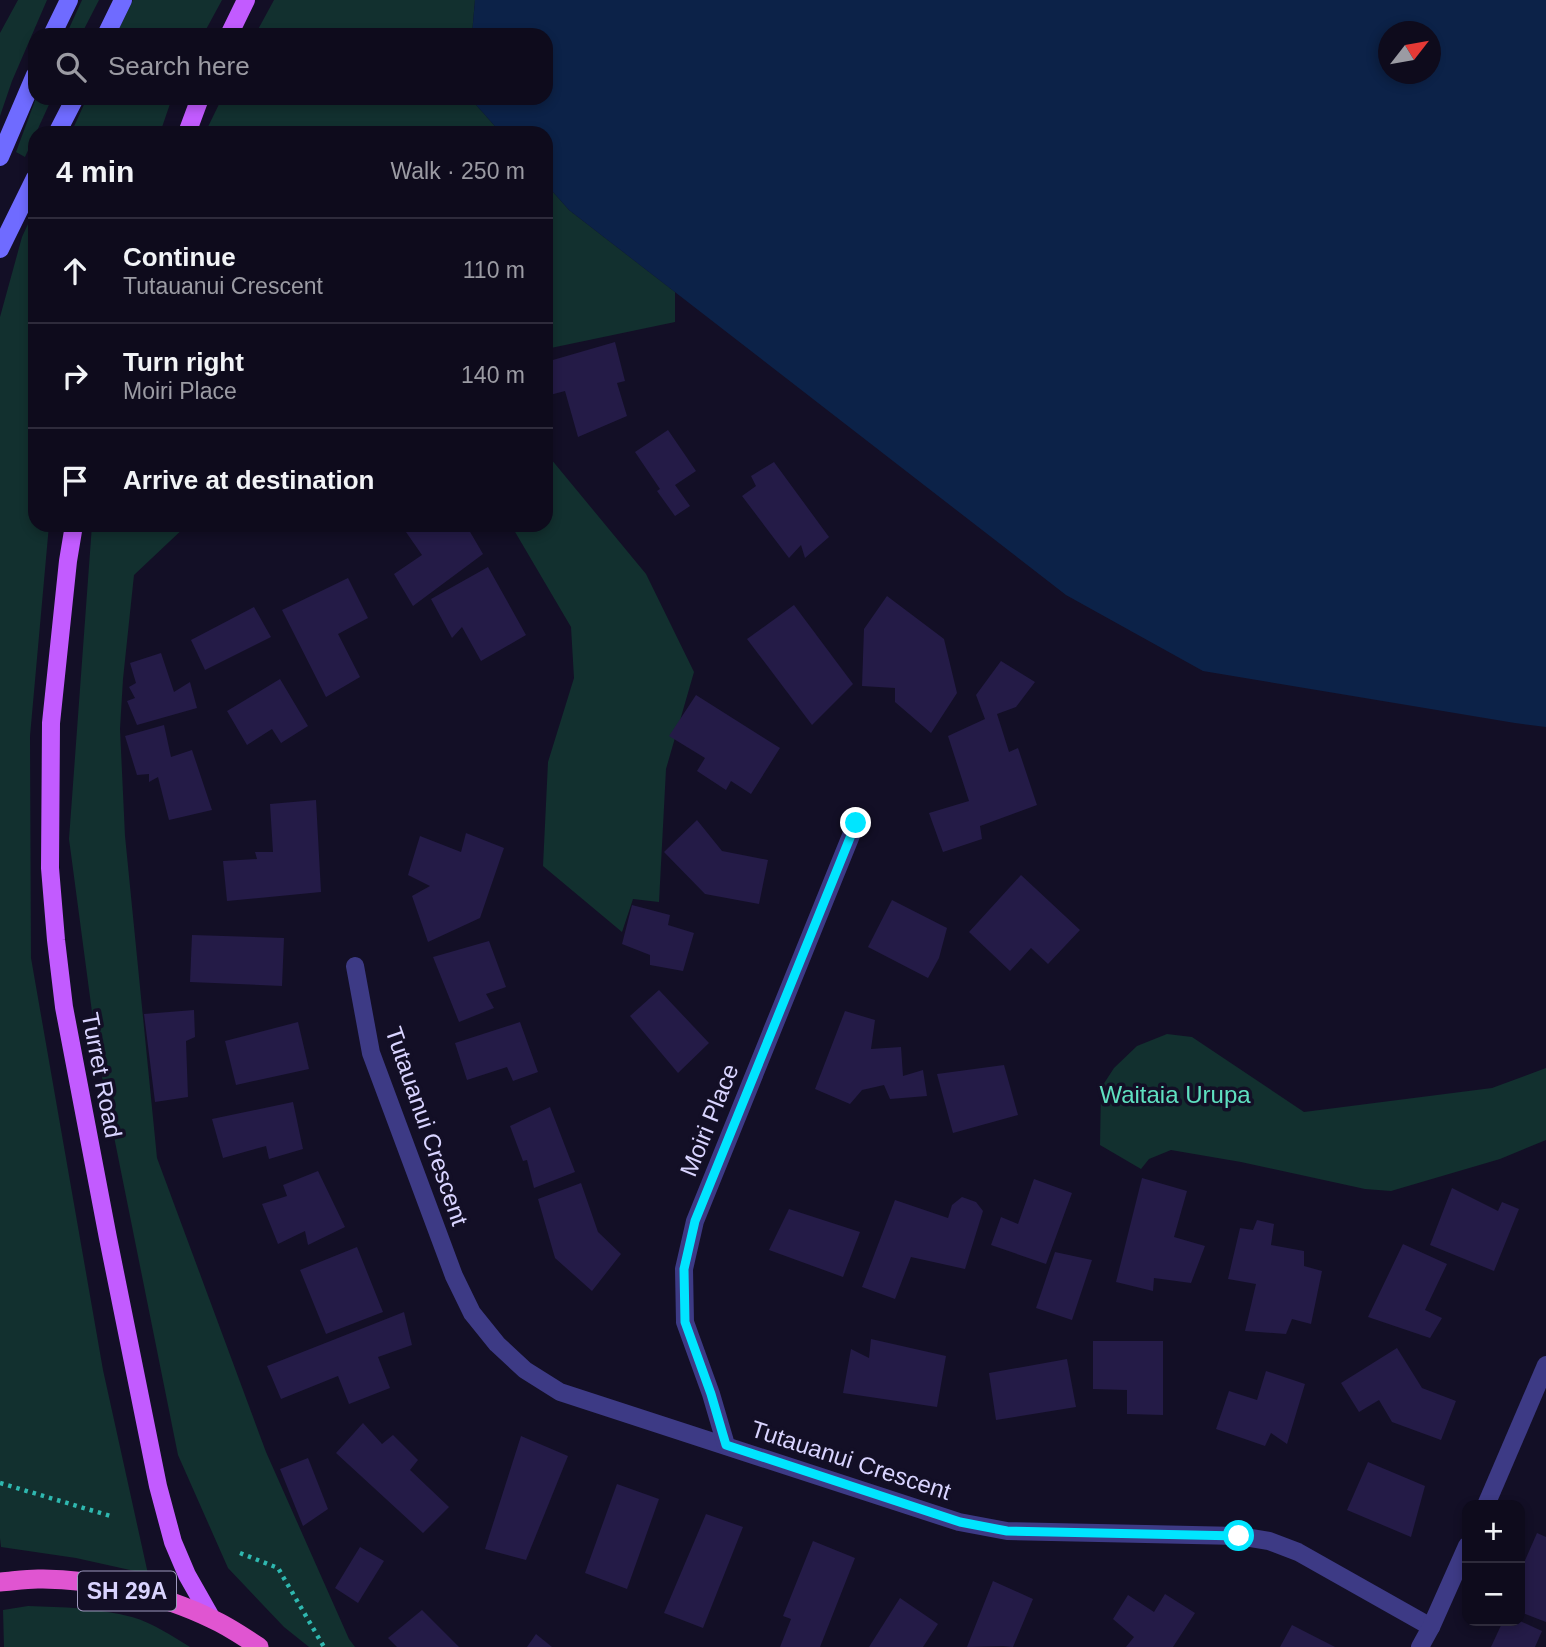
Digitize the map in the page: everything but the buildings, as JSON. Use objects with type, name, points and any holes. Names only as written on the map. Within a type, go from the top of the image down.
[{"type":"highway","name":"SH 29A","points":[[0,1582],[38,1579],[79,1582],[134,1592],[170,1602],[212,1619],[259,1647]]},
{"type":"main road","points":[[55,28],[69,0]]},
{"type":"main road","points":[[109,28],[123,0]]},
{"type":"main road","points":[[232,28],[246,0]]},
{"type":"main road","points":[[0,157],[28,91]]},
{"type":"main road","points":[[61,126],[71,105]]},
{"type":"main road","points":[[190,126],[197,105]]},
{"type":"main road","points":[[0,249],[28,192]]},
{"type":"main road","name":"Turret Road","points":[[73,532],[51,723],[50,868],[64,1007],[165,1516],[187,1575],[212,1619]]},
{"type":"street","name":"Moiri Place","points":[[726,1445],[685,1322],[684,1269],[695,1221],[856,823]]},
{"type":"street","name":"Tutauanui Crescent","points":[[355,966],[371,1053],[454,1276],[472,1313],[497,1344],[525,1370],[560,1392],[960,1522],[1007,1531],[1239,1536],[1269,1541],[1298,1552],[1431,1627]]},
{"type":"street","points":[[1488,1500],[1546,1365]]},
{"type":"street","points":[[1420,1647],[1462,1557]]},
{"type":"path","points":[[0,1483],[114,1517]]},
{"type":"path","points":[[240,1553],[278,1568],[324,1647]]},
{"type":"green space","points":[[18,0],[47,0],[35,28],[28,28],[28,44],[0,116],[0,33]]},
{"type":"green space","points":[[82,0],[99,0],[85,28],[69,28]]},
{"type":"green space","points":[[133,0],[222,0],[207,28],[119,28]]},
{"type":"green space","points":[[274,0],[475,0],[473,28],[259,28]]},
{"type":"green space","points":[[33,105],[49,105],[39,126],[28,126],[28,150],[25,157],[16,152]]},
{"type":"green space","points":[[84,105],[170,105],[162,126],[74,126]]},
{"type":"green space","points":[[219,105],[476,105],[495,126],[208,126]]},
{"type":"green space","points":[[553,192],[569,210],[675,292],[675,322],[553,348]]},
{"type":"green space","points":[[28,224],[28,532],[48,532],[30,736],[31,958],[103,1370],[148,1574],[76,1558],[1,1547],[0,1538],[0,317]]},
{"type":"green space","points":[[553,461],[646,574],[694,672],[666,769],[659,902],[633,899],[622,932],[543,866],[548,762],[574,678],[571,627],[515,532],[553,532]]},
{"type":"green space","points":[[91,532],[180,532],[134,575],[120,729],[125,836],[157,1158],[266,1452],[349,1639],[355,1647],[309,1647],[284,1627],[228,1568],[178,1455],[98,1057],[69,839]]},
{"type":"green space","name":"Waitaia Urupa","points":[[1167,1034],[1192,1037],[1304,1112],[1492,1088],[1546,1068],[1546,1140],[1500,1159],[1391,1191],[1365,1189],[1171,1150],[1149,1159],[1141,1169],[1100,1145],[1101,1088],[1114,1068],[1137,1046]]},
{"type":"green space","points":[[28,1606],[93,1610],[132,1617],[155,1626],[190,1647],[4,1647],[3,1610]]},
{"type":"water","points":[[475,0],[1546,0],[1546,727],[1203,671],[1066,595],[569,210],[553,192],[553,126],[495,126],[476,105],[553,105],[553,28],[473,28]]},
{"type":"route","points":[[856,823],[695,1221],[684,1269],[685,1322],[726,1445],[960,1522],[1007,1531],[1239,1536]]}]
